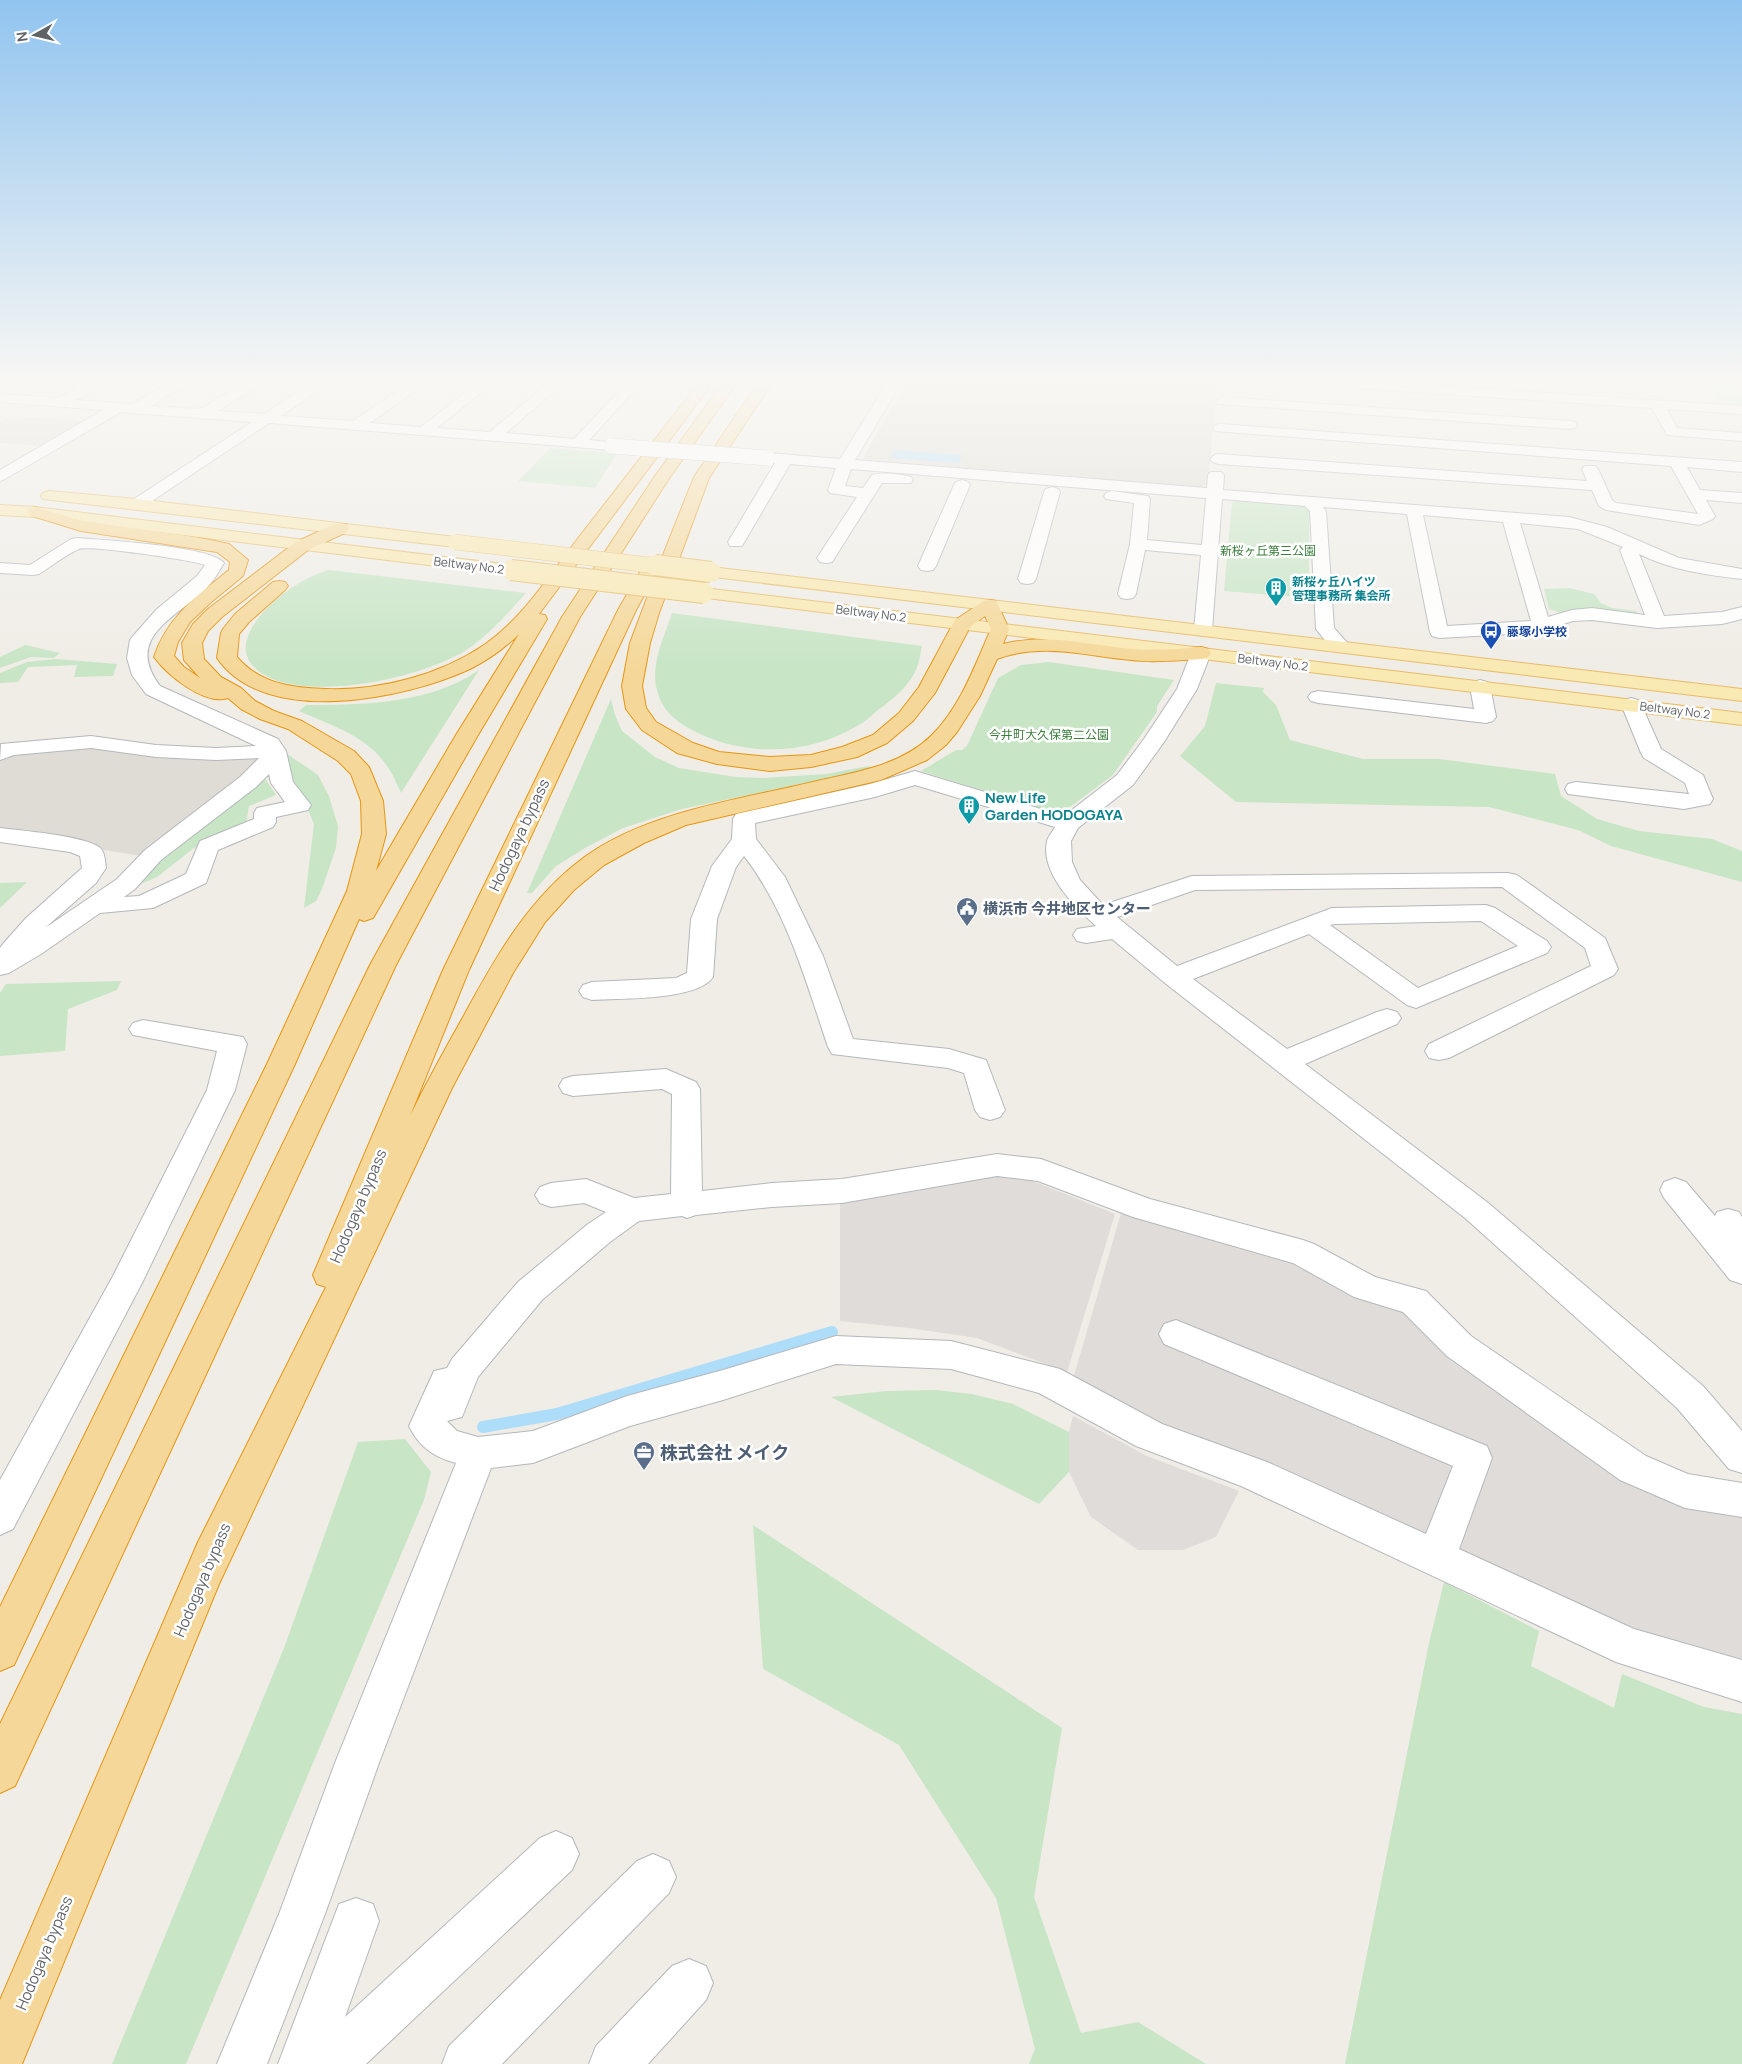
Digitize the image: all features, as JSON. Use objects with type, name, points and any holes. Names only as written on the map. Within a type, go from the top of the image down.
[{"type":"highway","points":[[341,528],[326,549],[242,618],[230,633],[227,658],[244,676],[284,691],[314,695],[356,694],[392,689],[426,680],[458,666],[488,650],[514,629],[533,608],[634,476]]},
{"type":"highway","points":[[281,1064],[330,972],[467,735],[538,618],[634,476]]},
{"type":"highway","points":[[0,1771],[384,965],[504,738],[571,617],[663,476]]},
{"type":"highway","points":[[206,1571],[438,1088],[500,973],[535,918],[565,885],[596,860],[636,838],[679,820],[873,776],[902,764],[926,751],[944,735],[962,709],[988,656],[995,617],[962,624],[928,690],[906,717],[880,739],[849,752],[811,761],[770,764],[717,758],[700,754],[672,741],[649,726],[636,709],[632,686],[640,643],[650,613],[702,477]]},
{"type":"highway","name":"Hodogaya bypass","points":[[0,2058],[206,1571],[456,970],[626,610],[702,477]]},
{"type":"highway","points":[[0,1651],[281,1064],[359,892],[374,834],[372,801],[361,772],[346,756],[295,725],[266,715],[248,705],[191,683],[176,672],[164,657],[167,642],[174,628],[186,615],[237,572],[239,560],[223,548],[195,542],[81,526],[35,512]]},
{"type":"highway","points":[[248,705],[234,692],[214,681],[194,660],[192,643],[200,628],[215,613],[302,546],[341,528]]},
{"type":"highway","points":[[988,656],[1016,646],[1035,644],[1150,656],[1201,653]]},
{"type":"main road","name":"Beltway No.2","points":[[29,494],[136,504],[711,572],[995,617],[1201,653],[1742,719]]},
{"type":"main road","name":"Beltway No.2","points":[[0,510],[35,512],[326,549],[962,624]]},
{"type":"main road","name":"Beltway No.2","points":[[995,617],[1203,630],[1742,695]]},
{"type":"street","points":[[136,504],[178,476]]},
{"type":"street","points":[[736,542],[775,476]]},
{"type":"street","points":[[841,476],[836,490],[867,494]]},
{"type":"street","points":[[1002,476],[1570,522],[1594,528],[1673,562],[1742,574]]},
{"type":"street","points":[[1203,630],[1216,476]]},
{"type":"street","points":[[1461,476],[1597,486]]},
{"type":"street","points":[[1593,476],[1605,504],[1612,507],[1698,520],[1704,519],[1707,516],[1685,476]]},
{"type":"street","points":[[826,558],[877,478],[1142,499],[1138,544],[1127,594]]},
{"type":"street","points":[[927,566],[962,485]]},
{"type":"street","points":[[1027,578],[1052,492]]},
{"type":"street","points":[[1695,494],[1742,498]]},
{"type":"street","points":[[1310,502],[1318,511],[1325,629],[1340,646]]},
{"type":"street","points":[[1594,528],[1612,507]]},
{"type":"street","points":[[1414,510],[1439,632],[1511,629],[1572,616],[1592,614],[1657,622],[1722,618],[1742,613]]},
{"type":"street","points":[[1510,517],[1541,624]]},
{"type":"street","points":[[0,568],[33,570],[78,543],[153,550],[200,557],[215,563],[204,580],[164,613],[140,640],[137,658],[142,675],[153,690],[178,704],[270,744],[275,751],[282,783],[300,805],[265,813],[265,822],[208,846],[197,878],[144,903],[94,906]]},
{"type":"street","points":[[1138,544],[1210,551]]},
{"type":"street","points":[[1640,547],[1629,550],[1657,622]]},
{"type":"street","points":[[1201,653],[1186,689],[1153,742],[1125,780],[1068,824],[1059,841],[1060,862],[1069,882],[1101,927],[1174,977],[1476,1210],[1690,1397],[1741,1451]]},
{"type":"street","points":[[1318,696],[1486,717],[1480,686]]},
{"type":"street","points":[[1576,788],[1684,802],[1702,799],[1695,780],[1652,753],[1630,704]]},
{"type":"street","points":[[0,754],[9,748],[91,742],[156,751],[199,753],[275,751]]},
{"type":"street","points":[[0,967],[32,948],[126,884],[153,855],[264,768],[275,751]]},
{"type":"street","points":[[990,1110],[976,1067],[949,1058],[842,1047],[810,956],[777,886],[744,840],[744,819],[875,790],[915,778],[1068,824]]},
{"type":"street","points":[[0,835],[74,846],[91,852],[94,868],[87,878],[35,923],[0,964]]},
{"type":"street","points":[[592,991],[681,986],[700,977],[704,919],[724,866],[744,840]]},
{"type":"street","points":[[1101,927],[1192,883],[1508,880],[1596,944],[1605,969],[1439,1051]]},
{"type":"street","points":[[1174,977],[1332,916],[1486,913],[1538,947],[1416,999],[1312,924]]},
{"type":"street","points":[[1283,1062],[1387,1018]]},
{"type":"street","points":[[0,1517],[126,1283],[221,1090],[233,1044],[143,1029]]},
{"type":"street","points":[[573,1086],[666,1079],[686,1089],[687,1206]]},
{"type":"street","points":[[551,1195],[586,1191],[632,1210],[687,1206],[772,1195],[842,1191],[996,1160],[1041,1170],[1144,1209],[1302,1252],[1366,1288],[1414,1301],[1459,1346],[1633,1468],[1685,1491],[1742,1500]]},
{"type":"street","points":[[1675,1190],[1742,1271]]},
{"type":"street","points":[[632,1210],[599,1233],[530,1291],[522,1287],[454,1366],[427,1426],[442,1421],[446,1444],[478,1453],[533,1447],[627,1411],[723,1385],[836,1350],[951,1355],[1048,1380],[1149,1435],[1254,1474],[1630,1648],[1742,1681]]},
{"type":"street","points":[[1176,1334],[1474,1458],[1436,1559]]},
{"type":"street","points":[[242,2064],[302,1914],[357,1763],[478,1453]]},
{"type":"street","points":[[330,2064],[556,1854]]},
{"type":"street","points":[[468,2064],[653,1876]]},
{"type":"street","points":[[303,2064],[356,1920]]},
{"type":"street","points":[[614,2064],[689,1983]]},
{"type":"shaded area","points":[[1071,476],[1209,476],[1208,484],[1200,487]]},
{"type":"shaded area","points":[[82,746],[261,753],[264,759],[147,857],[0,833],[0,758],[7,753]]},
{"type":"shaded area","points":[[986,1175],[1028,1179],[1115,1214],[1067,1372],[977,1338],[909,1328],[840,1321],[840,1203],[917,1191]]},
{"type":"shaded area","points":[[1121,1213],[1192,1233],[1288,1256],[1407,1307],[1461,1362],[1742,1514],[1742,1660],[1622,1627],[1443,1541],[1164,1424],[1074,1376]]},
{"type":"shaded area","points":[[1073,1416],[1147,1456],[1239,1491],[1216,1537],[1183,1550],[1138,1550],[1091,1517],[1069,1472],[1069,1432]]},
{"type":"green space","points":[[523,476],[602,476],[595,488],[518,481]]},
{"type":"green space","name":"新桜ヶ丘第三公園","points":[[1239,500],[1303,506],[1309,510],[1309,598],[1224,591],[1232,502]]},
{"type":"green space","points":[[329,570],[526,593],[498,624],[466,650],[420,670],[358,684],[326,687],[297,685],[272,679],[253,666],[247,655],[246,643],[250,631],[268,607],[291,588],[314,575]]},
{"type":"green space","points":[[1570,588],[1594,594],[1601,603],[1612,608],[1636,611],[1637,614],[1586,609],[1561,613],[1549,609],[1544,589]]},
{"type":"green space","points":[[672,613],[922,646],[916,669],[908,683],[894,698],[857,726],[820,742],[800,747],[759,749],[719,741],[700,734],[686,727],[673,717],[663,705],[657,690],[655,671],[662,641]]},
{"type":"green space","points":[[25,645],[60,653],[54,658],[31,657],[0,668],[0,657]]},
{"type":"green space","points":[[56,659],[117,664],[113,676],[74,677],[77,665],[28,667],[18,682],[0,683],[0,673],[27,662]]},
{"type":"green space","name":"今井町大久保第二公園","points":[[1049,662],[1174,680],[1157,706],[1157,712],[1113,775],[1066,810],[1054,813],[921,771],[956,750],[962,750],[967,746],[998,678],[1021,665]]},
{"type":"green space","points":[[479,670],[401,793],[389,769],[371,748],[349,733],[299,711],[306,705],[373,703],[418,696],[440,690]]},
{"type":"green space","points":[[1216,683],[1264,688],[1263,692],[1276,705],[1290,740],[1363,759],[1439,759],[1555,774],[1561,796],[1597,819],[1639,831],[1712,839],[1742,851],[1742,882],[1611,846],[1578,830],[1489,807],[1236,802],[1180,756],[1205,726]]},
{"type":"green space","points":[[611,699],[622,731],[655,757],[679,768],[736,777],[763,778],[826,774],[869,766],[871,769],[682,809],[623,828],[556,866],[532,893],[527,893]]},
{"type":"green space","points":[[287,754],[318,775],[329,796],[338,826],[336,848],[322,889],[316,901],[304,908],[314,824],[306,805],[280,764]]},
{"type":"green space","points":[[261,773],[276,795],[249,806],[246,824],[194,848],[157,877],[143,883],[132,880]]},
{"type":"green space","points":[[27,882],[0,908],[0,883]]},
{"type":"green space","points":[[121,981],[117,990],[68,1009],[65,1051],[0,1056],[0,993],[6,984]]},
{"type":"green space","points":[[936,1390],[972,1394],[1013,1404],[1069,1432],[1069,1472],[1039,1504],[831,1397],[886,1391]]},
{"type":"green space","points":[[405,1439],[431,1472],[424,1500],[186,2064],[112,2064],[284,1648],[358,1442]]},
{"type":"green space","points":[[753,1525],[1062,1728],[1034,1897],[1081,2033],[1138,2022],[1206,2064],[1029,2064],[1035,2049],[996,1898],[899,1745],[763,1669]]},
{"type":"green space","points":[[1444,1582],[1539,1631],[1531,1666],[1614,1708],[1622,1674],[1704,1707],[1742,1714],[1742,2064],[1345,2064],[1429,1643]]},
{"type":"waterway","points":[[483,1427],[557,1414],[832,1332]]},
{"type":"place","name":"新桜ヶ丘ハイツ 管理事務所 集会所","points":[[1276,607]]},
{"type":"place","name":"藤塚小学校","points":[[1491,650]]},
{"type":"place","name":"New Life Garden HODOGAYA","points":[[969,825]]},
{"type":"place","name":"横浜市 今井地区センター","points":[[967,927]]},
{"type":"place","name":"株式会社 メイク","points":[[644,1471]]}]
